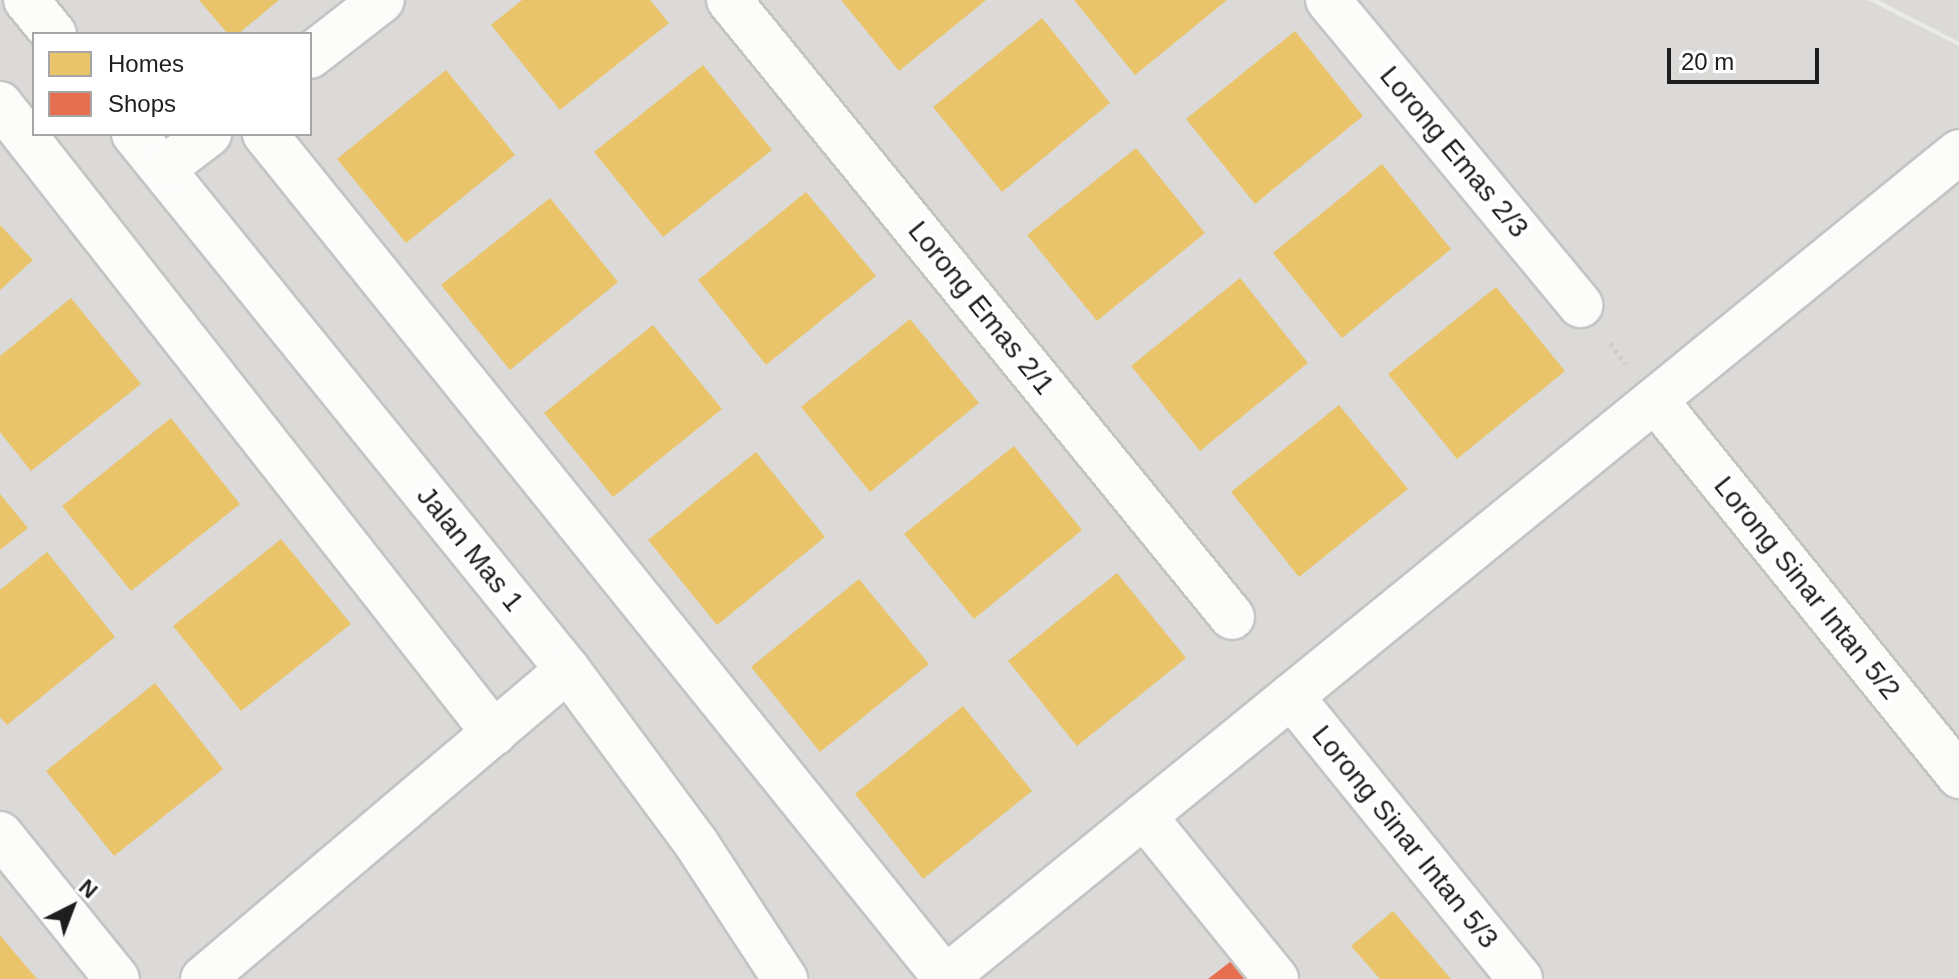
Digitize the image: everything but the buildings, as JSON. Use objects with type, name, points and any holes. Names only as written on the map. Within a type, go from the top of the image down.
[{"type":"street","points":[[26,0],[52,32]]},
{"type":"street","points":[[312,54],[382,0]]},
{"type":"street","name":"Lorong Emas 2/1","points":[[729,0],[1232,617]]},
{"type":"street","name":"Lorong Emas 2/3","points":[[1328,0],[1580,305]]},
{"type":"street","points":[[0,104],[494,733]]},
{"type":"street","name":"Jalan Mas 1","points":[[136,136],[568,670],[696,843],[785,979]]},
{"type":"street","points":[[163,169],[206,136]]},
{"type":"street","points":[[267,136],[945,979],[1959,152]]},
{"type":"street","name":"Lorong Sinar Intan 5/2","points":[[1655,400],[1959,776]]},
{"type":"street","points":[[203,979],[568,670]]},
{"type":"street","name":"Lorong Sinar Intan 5/3","points":[[1291,696],[1520,979]]},
{"type":"street","points":[[1144,816],[1276,979]]},
{"type":"street","points":[[0,834],[117,979]]},
{"type":"path","points":[[1580,305],[1655,400]]},
{"type":"shaded area","points":[[0,0],[1868,0],[1959,46],[1959,979],[0,979]]},
{"type":"shaded area","points":[[1878,0],[1959,0],[1959,42]]}]
